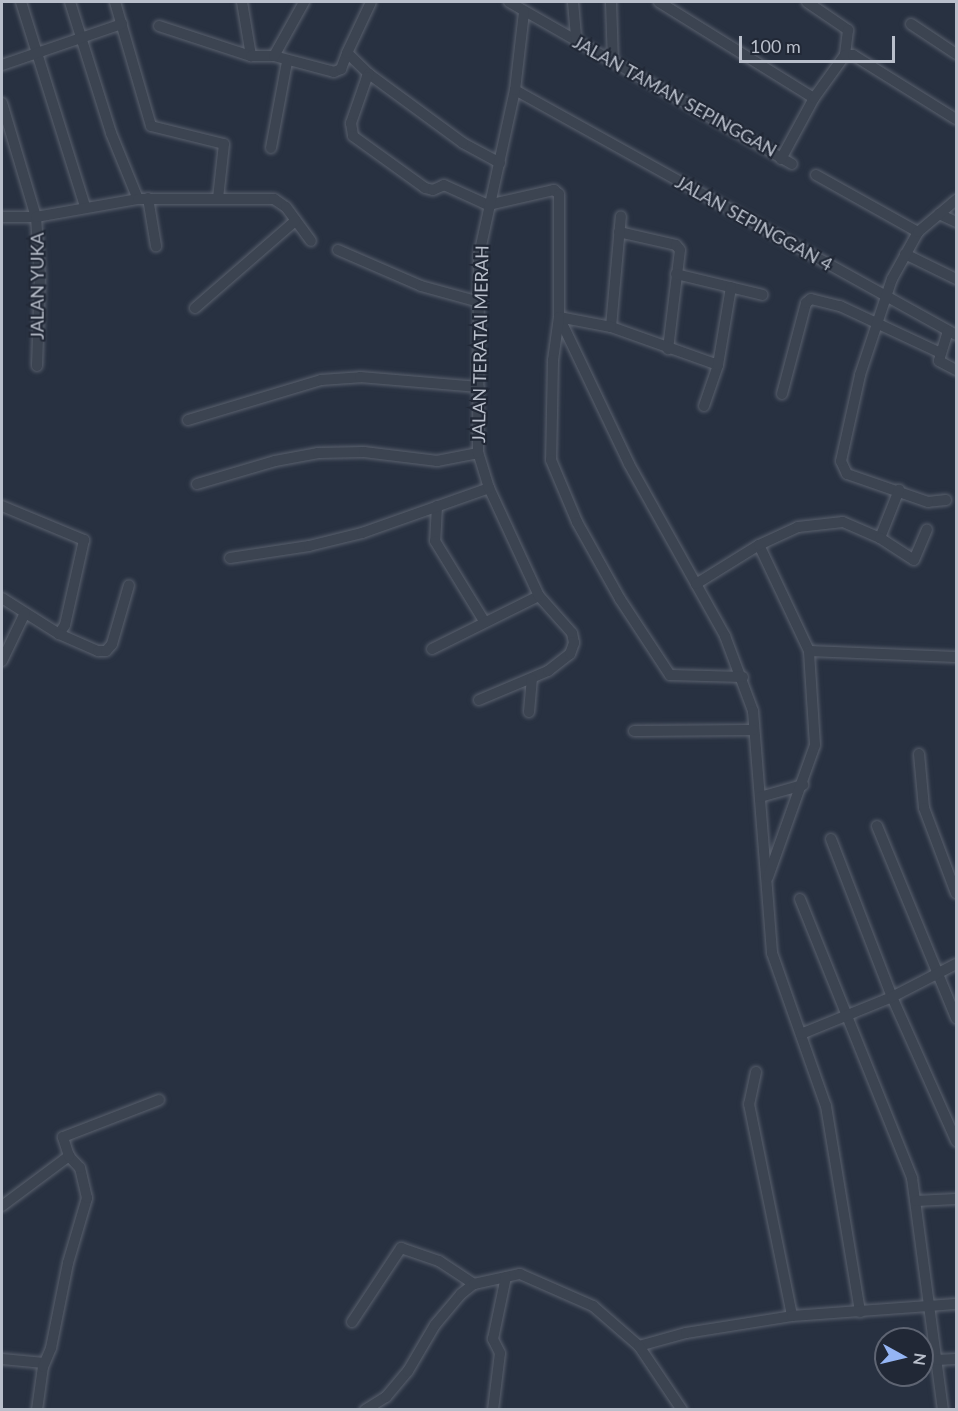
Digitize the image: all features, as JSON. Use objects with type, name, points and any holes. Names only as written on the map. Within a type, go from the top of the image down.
[{"type":"street","points":[[21,2],[85,206]]},
{"type":"street","points":[[70,2],[111,133],[143,198],[156,246]]},
{"type":"street","points":[[115,2],[151,126],[224,144],[218,198]]},
{"type":"street","points":[[242,2],[251,56]]},
{"type":"street","points":[[274,56],[304,2]]},
{"type":"street","points":[[159,26],[251,56],[274,56],[288,62],[338,72],[371,2]]},
{"type":"street","name":"JALAN TAMAN SEPINGGAN","points":[[509,2],[781,159],[814,98],[845,55]]},
{"type":"street","points":[[573,2],[576,40]]},
{"type":"street","points":[[611,2],[613,60]]},
{"type":"street","points":[[658,2],[814,98]]},
{"type":"street","points":[[807,2],[848,30],[845,55],[853,55],[957,118]]},
{"type":"street","name":"JALAN TERATAI MERAH","points":[[521,7],[514,90],[479,255],[478,453],[489,488],[539,596],[572,633],[570,654],[532,679]]},
{"type":"street","points":[[2,65],[122,24]]},
{"type":"street","points":[[911,24],[957,54]]},
{"type":"street","points":[[347,53],[369,74],[463,143],[500,163]]},
{"type":"street","points":[[272,148],[288,62]]},
{"type":"street","points":[[369,74],[351,123],[353,136],[424,188],[433,190],[444,185],[488,205],[557,192],[559,317],[553,360],[551,460],[577,522],[620,599],[670,675],[743,677]]},
{"type":"street","name":"JALAN SEPINGGAN 4","points":[[514,90],[952,333],[941,353]]},
{"type":"street","name":"JALAN YUKA","points":[[2,103],[6,133],[36,217],[40,276],[37,366]]},
{"type":"street","points":[[781,159],[792,164]]},
{"type":"street","points":[[816,175],[918,232]]},
{"type":"street","points":[[2,217],[36,217],[85,206],[143,198],[274,199],[286,207],[311,242]]},
{"type":"street","points":[[946,500],[928,501],[848,474],[842,469],[846,437],[876,323],[886,296],[918,232],[957,200]]},
{"type":"street","points":[[939,213],[957,222]]},
{"type":"street","points":[[611,327],[621,216]]},
{"type":"street","points":[[195,308],[295,221]]},
{"type":"street","points":[[619,232],[676,245],[680,250],[668,349]]},
{"type":"street","points":[[338,250],[421,286],[479,302]]},
{"type":"street","points":[[905,254],[957,279]]},
{"type":"street","points":[[676,274],[763,295]]},
{"type":"street","points":[[704,406],[718,365],[732,287]]},
{"type":"street","points":[[782,394],[811,299],[826,300],[941,353],[939,361],[957,369]]},
{"type":"street","points":[[559,317],[611,327],[718,365]]},
{"type":"street","points":[[559,317],[629,464],[696,584],[743,677],[753,711],[772,953],[826,1106],[860,1312]]},
{"type":"street","points":[[188,420],[321,380],[360,376],[478,387]]},
{"type":"street","points":[[197,484],[275,461],[318,453],[364,452],[437,461],[478,453]]},
{"type":"street","points":[[231,558],[352,535],[489,488]]},
{"type":"street","points":[[880,538],[899,490]]},
{"type":"street","points":[[2,506],[84,540],[65,625],[59,634]]},
{"type":"street","points":[[437,506],[435,542],[484,621]]},
{"type":"street","points":[[696,584],[759,545],[798,527],[834,522],[880,538],[914,561],[927,530]]},
{"type":"street","points":[[759,545],[809,651],[815,745],[803,785],[766,881]]},
{"type":"street","points":[[2,598],[59,634],[98,651],[106,651],[112,644],[129,585]]},
{"type":"street","points":[[432,649],[484,621],[539,596]]},
{"type":"street","points":[[2,661],[25,613]]},
{"type":"street","points":[[809,651],[957,657]]},
{"type":"street","points":[[479,700],[532,679],[529,712]]},
{"type":"street","points":[[634,731],[753,730]]},
{"type":"street","points":[[919,754],[924,808],[957,893]]},
{"type":"street","points":[[760,797],[803,785]]},
{"type":"street","points":[[877,826],[957,1018]]},
{"type":"street","points":[[831,838],[892,997],[957,1141]]},
{"type":"street","points":[[800,899],[898,1137],[916,1201],[944,1410]]},
{"type":"street","points":[[801,1034],[848,1017],[957,964]]},
{"type":"street","points":[[756,1072],[749,1104],[792,1316]]},
{"type":"street","points":[[37,1410],[44,1363],[87,1198],[80,1168],[69,1156],[63,1141],[65,1133],[159,1100]]},
{"type":"street","points":[[2,1205],[69,1156]]},
{"type":"street","points":[[916,1201],[957,1199]]},
{"type":"street","points":[[352,1322],[401,1248],[439,1261],[474,1284]]},
{"type":"street","points":[[365,1410],[393,1388],[435,1325],[460,1294],[474,1284],[520,1274],[593,1306],[639,1346],[682,1410]]},
{"type":"street","points":[[493,1410],[500,1353],[493,1339],[506,1277]]},
{"type":"street","points":[[639,1346],[686,1333],[792,1316],[957,1304]]},
{"type":"street","points":[[2,1359],[44,1363]]},
{"type":"street","points":[[936,1360],[957,1359]]}]
